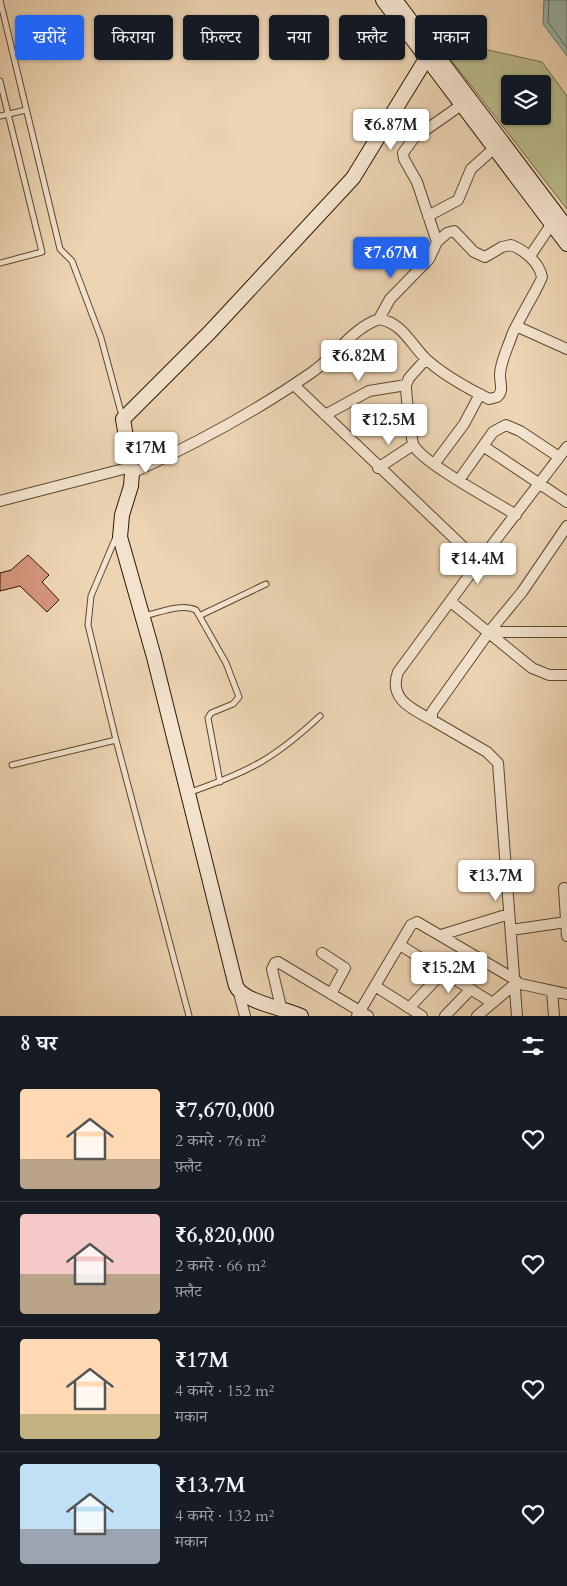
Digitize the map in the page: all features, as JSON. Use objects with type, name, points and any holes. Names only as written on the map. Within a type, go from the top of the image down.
[{"type":"street","points":[[383,0],[415,37]]},
{"type":"street","points":[[395,0],[415,31]]},
{"type":"street","points":[[246,1016],[143,616],[120,537],[120,527],[131,486],[131,470],[123,419],[210,332],[348,184],[426,60]]},
{"type":"street","points":[[434,60],[554,220],[567,244]]},
{"type":"street","points":[[437,242],[404,153],[414,138],[466,102]]},
{"type":"street","points":[[428,216],[458,200],[472,169],[498,146]]},
{"type":"street","points":[[554,220],[567,228]]},
{"type":"street","points":[[530,256],[554,220]]},
{"type":"street","points":[[0,501],[131,470],[193,443],[294,386],[315,370],[360,329],[378,319],[390,299],[429,259],[437,242],[447,233],[454,231],[479,256],[485,257],[502,246],[511,245],[530,256],[540,272],[542,280],[516,326],[500,374],[500,394],[494,399],[458,382],[426,359],[399,328],[387,320],[378,319]]},
{"type":"street","points":[[516,326],[567,348]]},
{"type":"street","points":[[426,359],[409,378],[406,385],[413,445],[459,480],[516,515]]},
{"type":"street","points":[[325,415],[369,391],[406,385]]},
{"type":"street","points":[[294,386],[378,468],[479,562]]},
{"type":"street","points":[[435,463],[464,424],[480,394]]},
{"type":"street","points":[[459,480],[493,432],[506,425],[520,431],[559,457]]},
{"type":"street","points":[[378,468],[413,445]]},
{"type":"street","points":[[482,446],[567,502]]},
{"type":"street","points":[[517,1016],[516,982],[498,763],[487,752],[401,700],[395,690],[395,681],[398,672],[567,447]]},
{"type":"street","points":[[432,720],[435,706],[489,632],[522,592],[567,526]]},
{"type":"street","points":[[451,602],[541,673],[567,675]]},
{"type":"street","points":[[489,632],[565,630]]},
{"type":"street","points":[[564,888],[567,936]]},
{"type":"street","points":[[442,935],[509,914]]},
{"type":"street","points":[[284,1011],[272,968],[278,962],[361,1014],[375,986],[411,925],[417,922],[442,935],[516,982],[567,994]]},
{"type":"street","points":[[511,930],[567,927]]},
{"type":"street","points":[[400,945],[492,1002]]},
{"type":"street","points":[[322,953],[344,968],[331,994]]},
{"type":"street","points":[[409,1008],[443,972]]},
{"type":"street","points":[[478,1016],[516,982]]},
{"type":"street","points":[[375,986],[422,1016]]},
{"type":"street","points":[[444,1016],[471,990]]},
{"type":"street","points":[[552,991],[554,1016]]},
{"type":"street","points":[[239,993],[301,1016]]},
{"type":"lane","points":[[0,0],[60,249],[72,261],[98,330],[123,419]]},
{"type":"lane","points":[[0,81],[42,252],[0,263]]},
{"type":"lane","points":[[0,116],[26,110]]},
{"type":"lane","points":[[120,527],[91,596],[88,611],[91,644],[189,1016]]},
{"type":"lane","points":[[201,615],[266,584]]},
{"type":"lane","points":[[143,616],[190,607],[201,615],[239,692],[237,702],[215,710],[208,718],[220,782]]},
{"type":"lane","points":[[188,793],[220,782],[271,758],[291,744],[320,716]]},
{"type":"lane","points":[[12,765],[116,740]]},
{"type":"green space","points":[[487,50],[542,62],[567,96],[567,209],[502,125],[551,125],[551,75],[501,75],[501,124],[451,60],[487,60]]},
{"type":"water","points":[[544,0],[567,0],[567,56],[543,24]]},
{"type":"building","points":[[28,555],[49,575],[42,582],[59,600],[47,612],[20,586],[0,591],[0,573],[11,570]]}]
